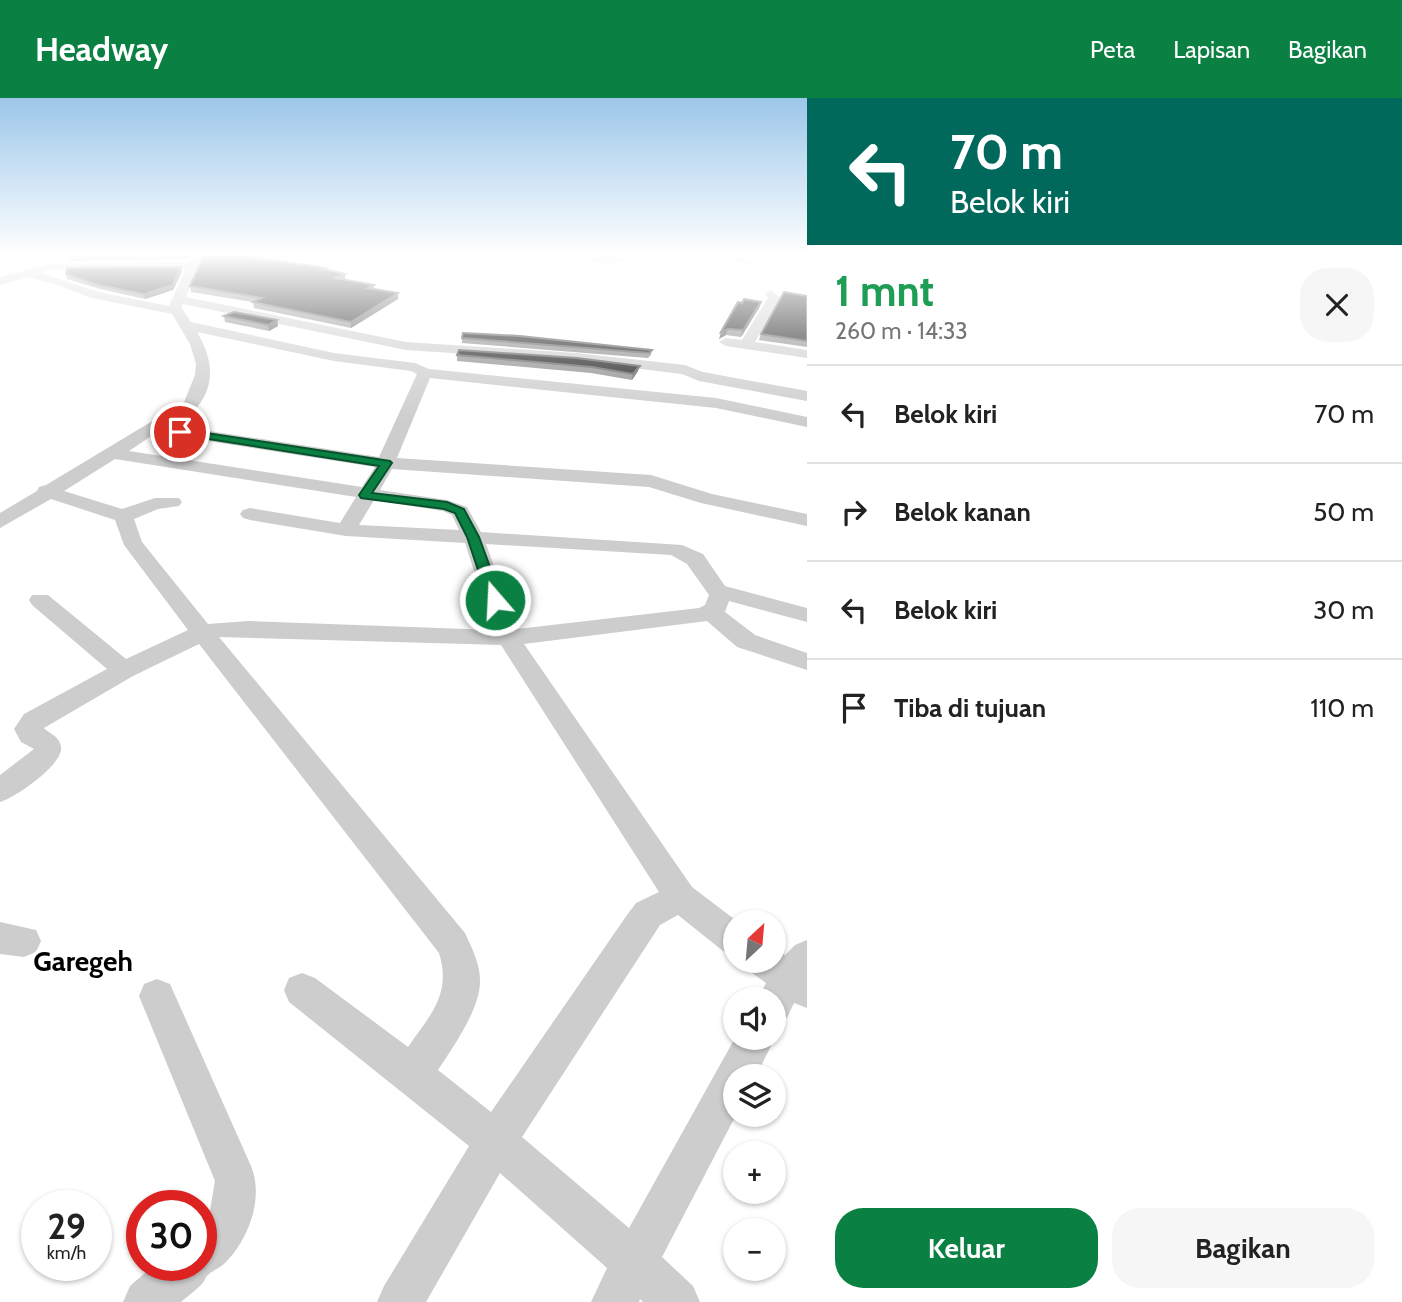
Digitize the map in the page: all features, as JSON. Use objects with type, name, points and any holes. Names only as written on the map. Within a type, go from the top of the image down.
[{"type":"street","points":[[175,311],[384,342],[576,357],[685,370],[706,377],[807,396]]},
{"type":"street","points":[[747,344],[752,330],[767,311]]},
{"type":"street","points":[[179,312],[334,357],[415,367],[425,373],[716,403],[807,422]]},
{"type":"street","points":[[0,522],[46,491],[191,405],[202,385],[206,370],[200,348],[179,312]]},
{"type":"street","points":[[726,342],[805,350]]},
{"type":"street","points":[[346,530],[386,463],[425,373]]},
{"type":"street","points":[[154,428],[386,463],[651,481],[708,499],[807,520]]},
{"type":"street","points":[[110,453],[454,508],[463,515],[508,638],[680,897],[723,931]]},
{"type":"street","points":[[46,491],[122,516],[127,521],[131,541],[453,944],[461,964],[462,986],[454,1008],[414,1073]]},
{"type":"street","points":[[122,516],[155,504],[172,502]]},
{"type":"street","points":[[250,513],[346,530],[676,549],[695,559],[715,604],[746,641],[807,662]]},
{"type":"street","points":[[0,791],[41,760],[48,751],[47,744],[31,735],[28,729],[34,721],[124,670],[202,633],[223,629],[248,629],[508,638],[715,604],[734,593],[807,615]]},
{"type":"street","points":[[40,600],[124,670]]},
{"type":"street","points":[[400,1302],[496,1140],[648,914],[680,897]]},
{"type":"street","points":[[302,990],[414,1073],[496,1140],[677,1302]]},
{"type":"street","points":[[157,996],[236,1181],[236,1201],[229,1222],[217,1240]]},
{"type":"street","points":[[614,1302],[749,1050]]},
{"type":"street","points":[[146,1302],[171,1281]]},
{"type":"building","points":[[298,311],[369,311],[351,322]]},
{"type":"building","points":[[733,311],[755,311],[743,330],[728,329],[721,332]]},
{"type":"building","points":[[773,311],[807,311],[807,341],[761,334]]},
{"type":"building","points":[[234,312],[277,320],[268,325],[224,316]]},
{"type":"building","points":[[463,333],[520,336],[652,350],[649,353],[462,338]]},
{"type":"building","points":[[459,350],[577,358],[640,366],[633,374],[592,367],[457,355]]},
{"type":"district","name":"Garegeh","points":[[83,961]]},
{"type":"route","points":[[180,432],[386,463],[365,495],[447,506],[460,511],[473,537],[495,600]]}]
